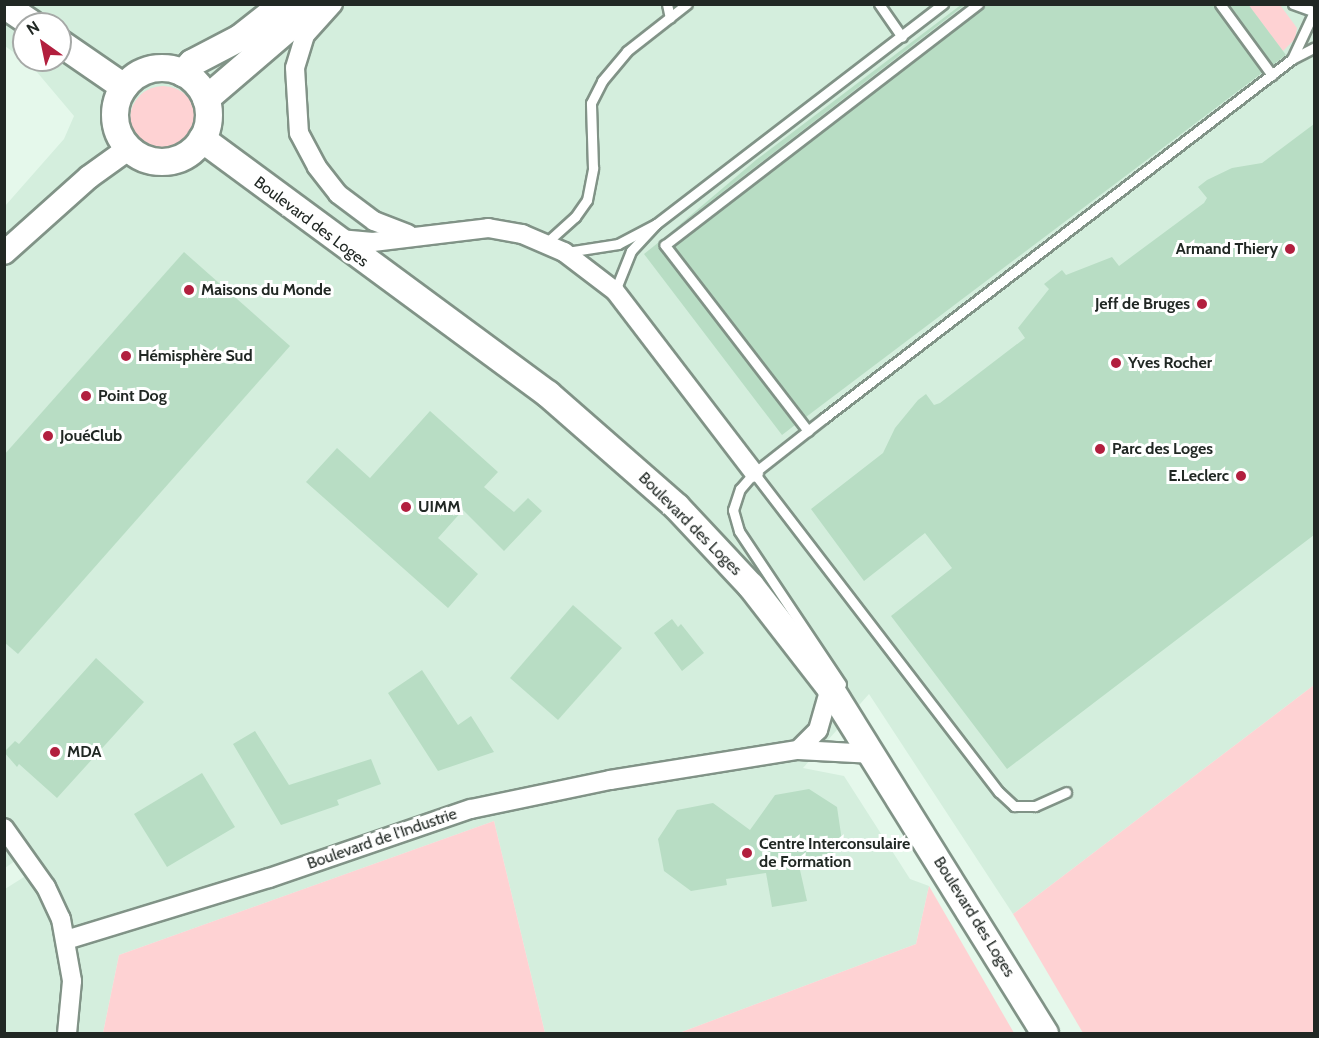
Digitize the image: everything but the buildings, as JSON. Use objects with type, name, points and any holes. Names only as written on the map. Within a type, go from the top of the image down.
[{"type":"main road","points":[[183,73],[192,63],[240,38],[283,4]]},
{"type":"main road","points":[[206,99],[317,4]]},
{"type":"main road","points":[[72,51],[124,87]]},
{"type":"main road","points":[[151,69],[183,73],[201,88],[206,99],[208,126],[202,139],[193,150],[168,162],[153,162],[129,149],[120,138],[115,119],[117,99],[135,75],[151,69]]},
{"type":"main road","name":"Boulevard des Loges","points":[[202,139],[334,239],[548,394],[659,489],[751,586],[830,688],[874,754],[1045,1034]]},
{"type":"street","points":[[333,4],[305,35],[295,68],[299,133],[317,167],[338,194],[374,221],[409,234]]},
{"type":"street","points":[[4,253],[89,177],[129,149]]},
{"type":"street","points":[[334,239],[373,242],[409,234],[488,228],[522,234],[564,252],[615,291],[754,473]]},
{"type":"street","points":[[798,750],[818,730],[830,688]]},
{"type":"street","name":"Boulevard de l'Industrie","points":[[66,940],[258,881],[471,809],[610,780],[798,750],[874,754]]},
{"type":"street","points":[[4,828],[46,886],[66,940],[72,981],[67,1034]]},
{"type":"lane","points":[[667,4],[670,18]]},
{"type":"lane","points":[[546,243],[575,217],[587,200],[593,168],[591,103],[602,81],[627,51],[687,4]]},
{"type":"lane","points":[[879,4],[902,37]]},
{"type":"lane","points":[[564,252],[618,244],[656,224],[942,4]]},
{"type":"lane","points":[[808,431],[665,245],[978,4]]},
{"type":"lane","points":[[1220,4],[1272,75]]},
{"type":"lane","points":[[1292,59],[1313,12],[1293,4]]},
{"type":"lane","points":[[874,754],[837,677],[739,531],[733,510],[740,489],[754,473],[1292,59],[1314,48]]},
{"type":"lane","points":[[615,291],[631,251],[656,224]]},
{"type":"lane","points":[[754,473],[999,792],[1014,806],[1035,806],[1065,792]]},
{"type":"shaded area","points":[[5,5],[1314,5],[1314,685],[1013,914],[869,694],[803,768],[844,776],[910,879],[929,886],[916,944],[679,1033],[545,1033],[494,821],[119,955],[103,1033],[5,1033],[5,889],[43,865],[32,849],[5,868],[5,206],[64,139],[74,116],[37,72],[72,72],[72,12],[12,12],[12,51],[5,46]]},
{"type":"shaded area","points":[[1248,5],[1280,5],[1297,28],[1295,39],[1283,51]]},
{"type":"shaded area","points":[[163,86],[175,89],[186,96],[193,107],[196,119],[193,131],[186,142],[175,149],[163,152],[151,149],[140,142],[133,131],[130,119],[133,107],[140,96],[151,89]]},
{"type":"shaded area","points":[[1314,685],[1314,1033],[1083,1033],[1013,914]]},
{"type":"shaded area","points":[[494,821],[545,1033],[103,1033],[119,955]]},
{"type":"shaded area","points":[[929,886],[1014,1033],[679,1033],[916,944]]},
{"type":"place","name":"Armand Thiery","points":[[1290,249]]},
{"type":"place","name":"Maisons du Monde","points":[[189,290]]},
{"type":"place","name":"Jeff de Bruges","points":[[1202,304]]},
{"type":"place","name":"Hémisphère Sud","points":[[126,356]]},
{"type":"place","name":"Yves Rocher","points":[[1116,363]]},
{"type":"place","name":"Point Dog","points":[[86,396]]},
{"type":"place","name":"JouéClub","points":[[48,436]]},
{"type":"place","name":"Parc des Loges","points":[[1100,449]]},
{"type":"place","name":"E.Leclerc","points":[[1241,476]]},
{"type":"place","name":"UIMM","points":[[406,507]]},
{"type":"place","name":"MDA","points":[[55,752]]},
{"type":"place","name":"Centre Interconsulaire de Formation","points":[[747,853]]}]
